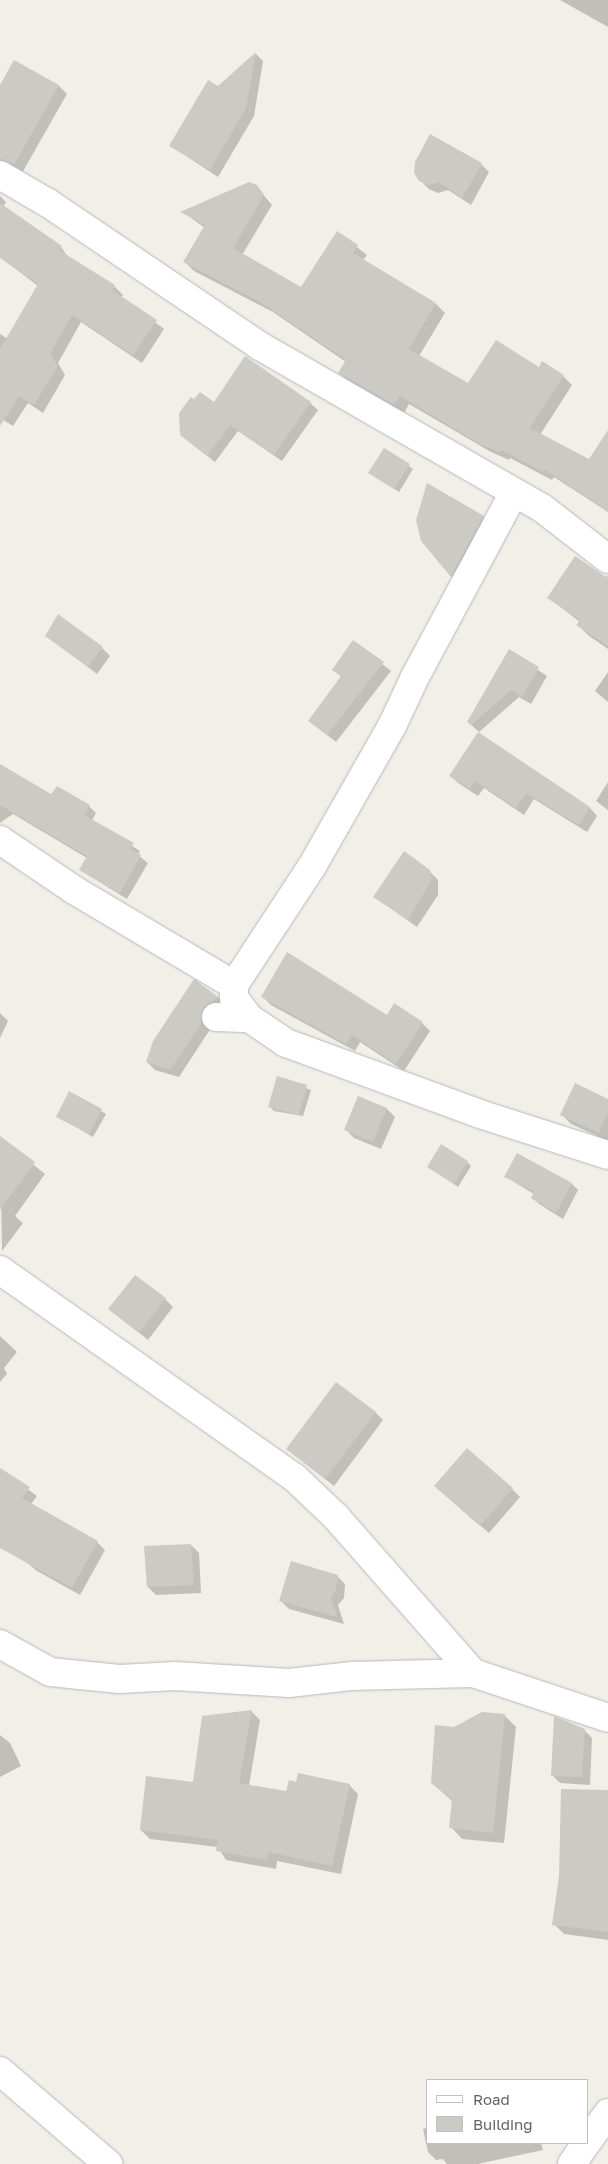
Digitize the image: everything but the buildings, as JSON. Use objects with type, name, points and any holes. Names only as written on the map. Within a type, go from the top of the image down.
[{"type":"street","points":[[0,175],[48,202],[260,346],[486,473],[513,494],[542,508],[608,559]]},
{"type":"street","points":[[513,494],[415,677],[393,724],[311,868],[234,985],[234,998],[248,1018],[286,1043],[372,1076],[608,1155]]},
{"type":"street","points":[[0,840],[74,890],[234,985]]},
{"type":"street","points":[[216,1017],[248,1018]]},
{"type":"street","points":[[0,1270],[295,1478],[336,1517],[473,1673]]},
{"type":"street","points":[[0,1644],[50,1672],[120,1679],[175,1676],[289,1683],[351,1676],[473,1673],[608,1718]]},
{"type":"street","points":[[0,2070],[108,2164]]},
{"type":"street","points":[[588,2139],[608,2113]]},
{"type":"street","points":[[572,2164],[585,2144]]}]
